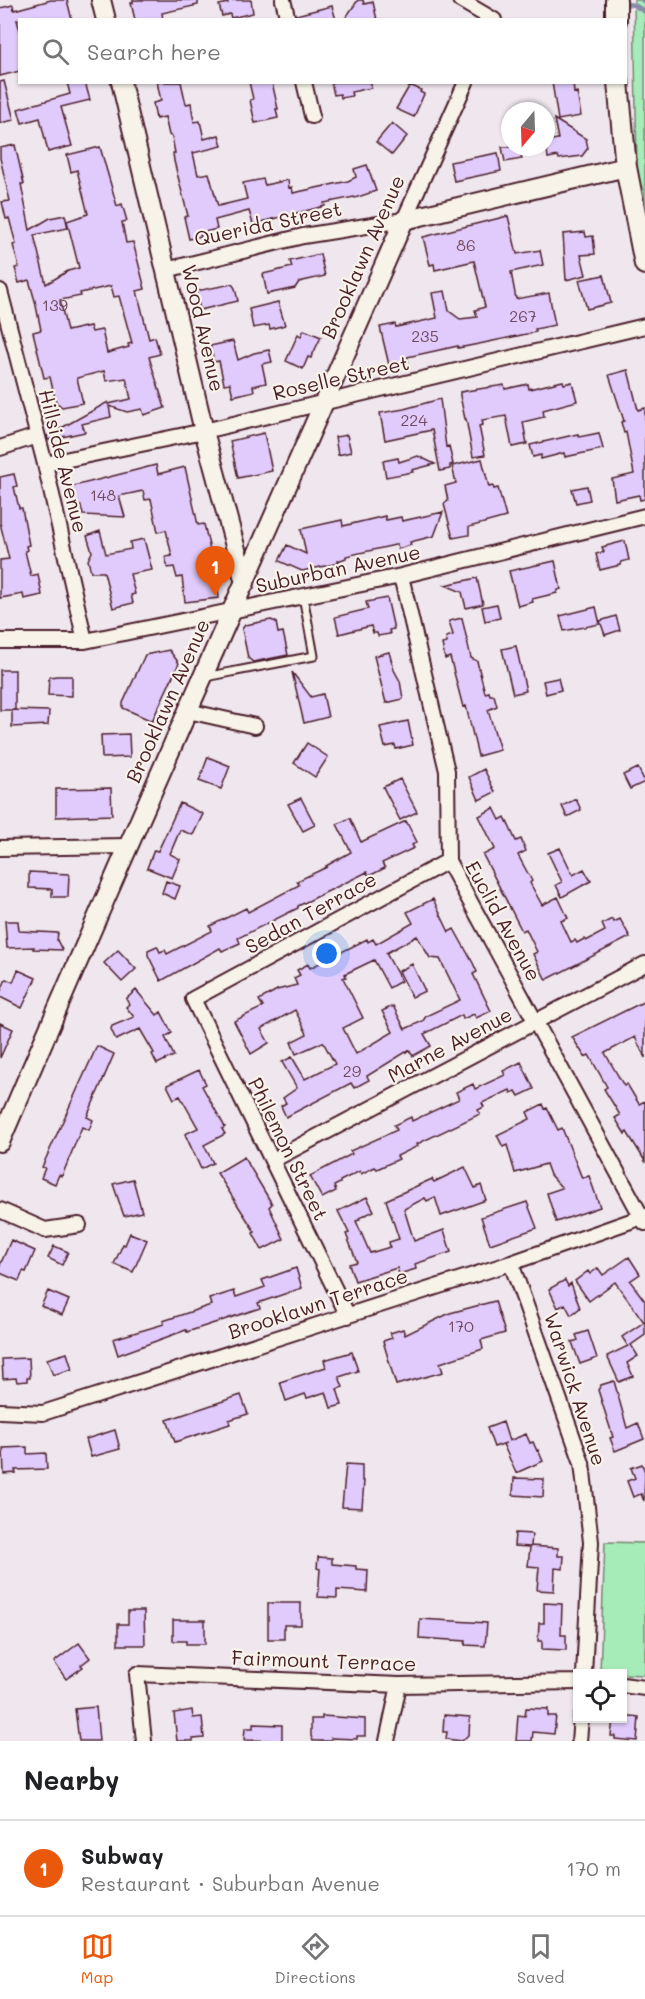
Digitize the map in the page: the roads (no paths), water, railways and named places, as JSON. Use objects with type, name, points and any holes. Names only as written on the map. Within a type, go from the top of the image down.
[{"type":"main road","points":[[618,84],[626,168],[645,264]]},
{"type":"street","points":[[101,0],[106,18]]},
{"type":"street","points":[[284,0],[288,18]]},
{"type":"street","points":[[460,0],[492,18]]},
{"type":"street","name":"Wood Avenue","points":[[121,84],[204,431],[245,584]]},
{"type":"street","points":[[304,84],[312,116]]},
{"type":"street","name":"Brooklawn Avenue","points":[[0,1142],[127,846],[465,84]]},
{"type":"street","name":"Querida Street","points":[[166,270],[303,236],[404,220],[626,168]]},
{"type":"street","name":"Hillside Avenue","points":[[0,291],[45,464],[85,641]]},
{"type":"street","name":"Roselle Street","points":[[45,464],[204,431],[645,326]]},
{"type":"street","points":[[0,448],[37,436]]},
{"type":"street","name":"Suburban Avenue","points":[[0,641],[85,641],[401,576],[645,516]]},
{"type":"street","name":"Euclid Avenue","points":[[401,576],[447,771],[447,861],[644,1219]]},
{"type":"street","points":[[188,711],[255,726]]},
{"type":"street","points":[[0,848],[127,846]]},
{"type":"street","name":"Sedan Terrace","points":[[193,999],[447,861]]},
{"type":"street","name":"Marne Avenue","points":[[273,1160],[645,964]]},
{"type":"street","name":"Philemon Street","points":[[193,999],[348,1316]]},
{"type":"street","points":[[0,1210],[45,1230],[79,1225]]},
{"type":"street","name":"Brooklawn Terrace","points":[[0,1411],[43,1413],[644,1219]]},
{"type":"street","name":"Warwick Avenue","points":[[511,1263],[582,1463],[591,1542],[584,1669]]},
{"type":"street","name":"Fairmount Terrace","points":[[144,1741],[137,1674],[399,1685],[573,1682]]},
{"type":"street","points":[[387,1741],[399,1685]]},
{"type":"street","points":[[627,1686],[645,1688]]},
{"type":"street","points":[[579,1741],[581,1723]]},
{"type":"lane","points":[[203,677],[314,656],[303,596]]},
{"type":"waterway","points":[[620,3],[634,5],[645,12]]},
{"type":"place","name":"Subway","points":[[215,596]]}]
